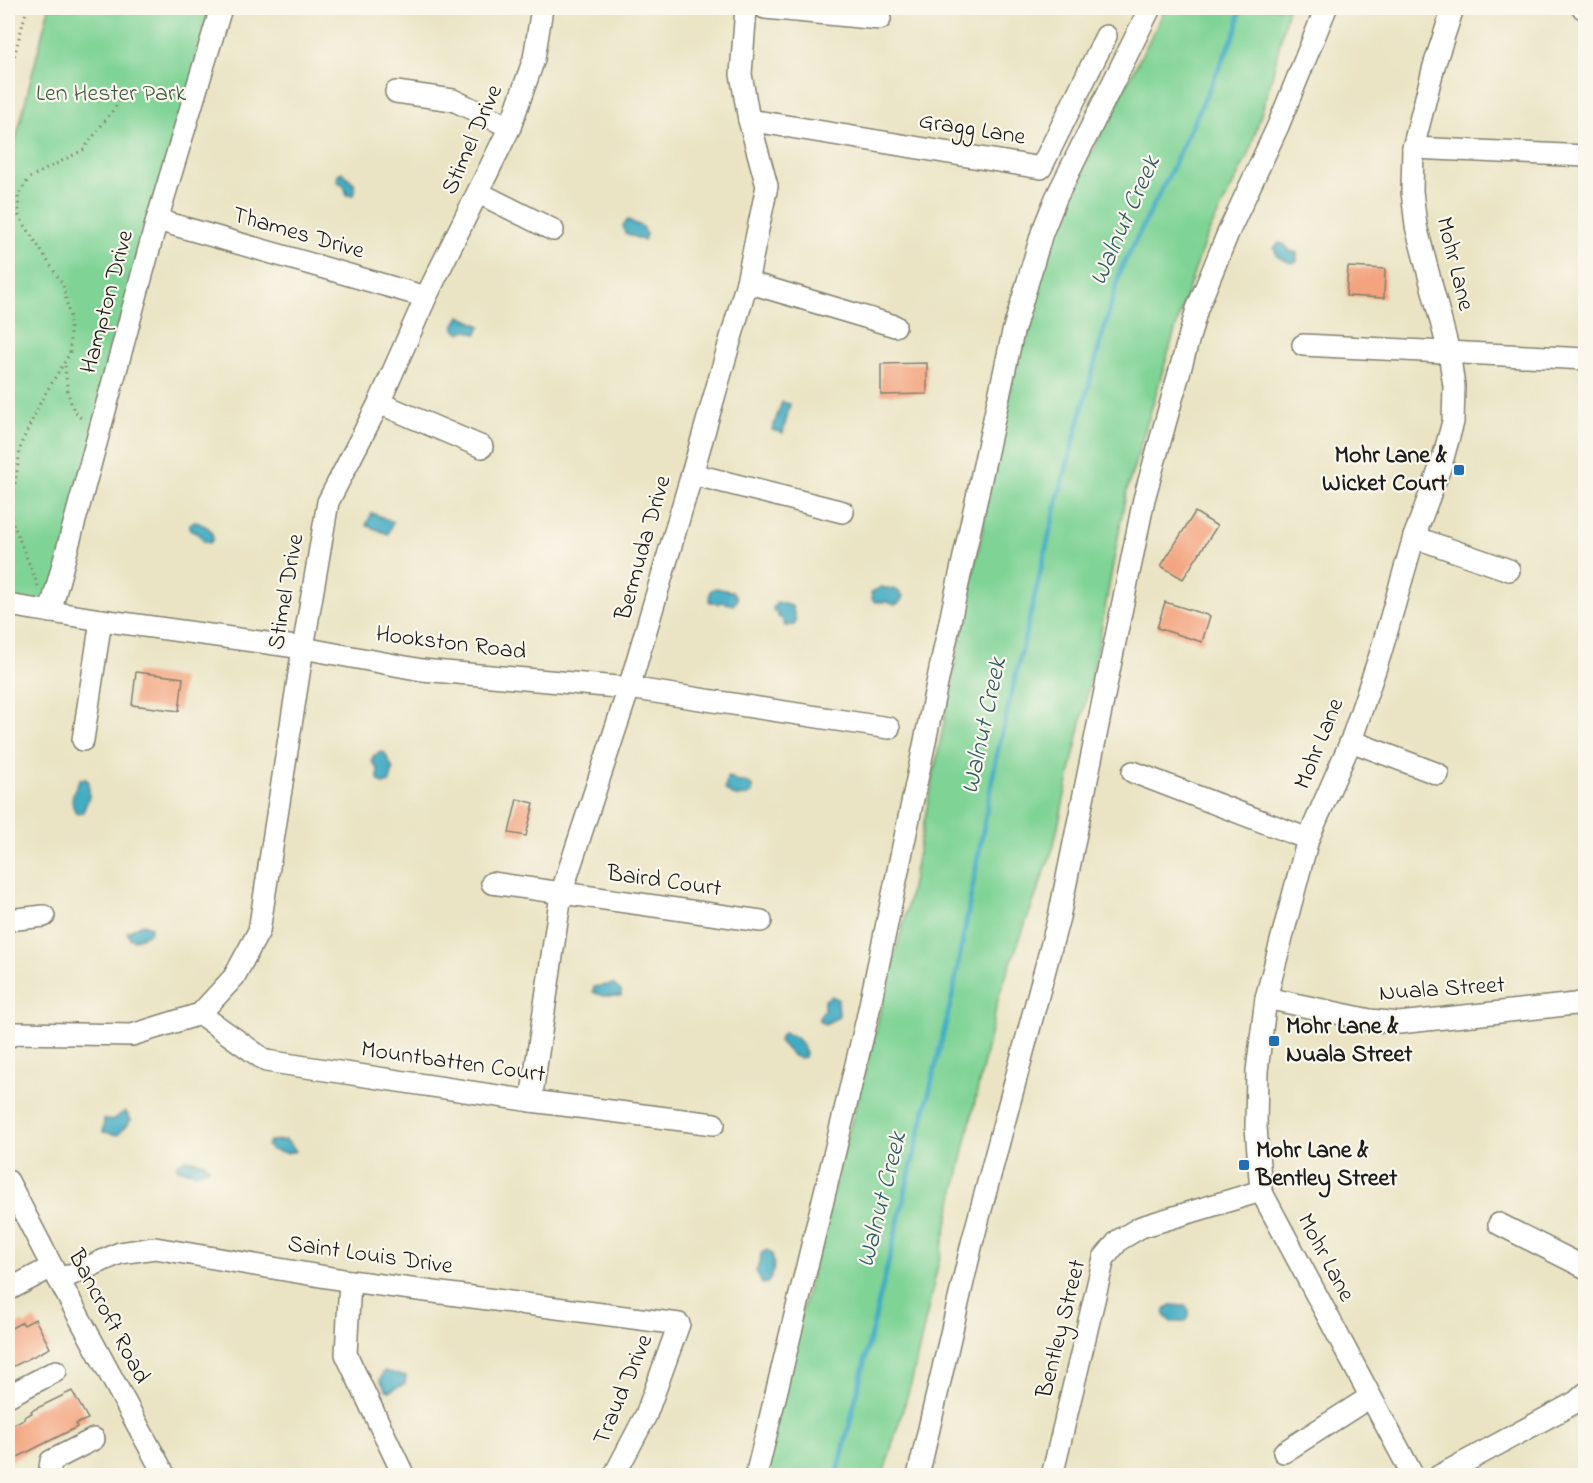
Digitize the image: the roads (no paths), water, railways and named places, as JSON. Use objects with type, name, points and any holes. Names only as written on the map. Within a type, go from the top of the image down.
[{"type":"street","name":"Hampton Drive","points":[[50,612],[157,220],[221,8]]},
{"type":"street","name":"Stimel Drive","points":[[200,1014],[234,977],[259,931],[328,502],[379,403],[426,297],[510,128],[534,59],[542,8]]},
{"type":"street","name":"Bermuda Drive","points":[[531,1101],[561,894],[629,688],[692,474],[747,282],[767,186],[749,120],[741,74],[746,8]]},
{"type":"street","points":[[765,8],[880,19]]},
{"type":"street","points":[[756,1476],[867,1019],[953,607],[1019,310],[1042,233],[1056,198],[1150,8]]},
{"type":"street","points":[[918,1476],[972,1243],[1059,917],[1144,499],[1197,309],[1228,233],[1278,126],[1326,8]]},
{"type":"street","name":"Mohr Lane","points":[[1413,1476],[1261,1191],[1256,1127],[1257,1071],[1266,998],[1308,839],[1351,741],[1380,655],[1414,537],[1441,465],[1453,422],[1454,386],[1449,352],[1416,226],[1413,148],[1434,66],[1453,8]]},
{"type":"street","name":"Gragg Lane","points":[[749,120],[1041,168],[1106,36]]},
{"type":"street","points":[[396,92],[453,100],[510,128]]},
{"type":"street","points":[[1413,148],[1586,156]]},
{"type":"street","points":[[479,193],[553,230]]},
{"type":"street","name":"Thames Drive","points":[[157,220],[426,297]]},
{"type":"street","points":[[747,282],[895,326]]},
{"type":"street","points":[[1303,345],[1586,359]]},
{"type":"street","points":[[379,403],[482,447]]},
{"type":"street","points":[[692,474],[843,512]]},
{"type":"street","points":[[1414,537],[1509,570]]},
{"type":"street","name":"Hookston Road","points":[[8,605],[303,648],[422,670],[629,688],[890,728]]},
{"type":"street","points":[[83,741],[101,620]]},
{"type":"street","points":[[1351,741],[1438,774]]},
{"type":"street","points":[[1132,772],[1308,839]]},
{"type":"street","name":"Baird Court","points":[[492,883],[761,921]]},
{"type":"street","points":[[8,920],[44,916]]},
{"type":"street","name":"Nuala Street","points":[[1266,998],[1370,1020],[1399,1023],[1586,1001]]},
{"type":"street","points":[[8,1037],[17,1033],[132,1035],[200,1014]]},
{"type":"street","name":"Mountbatten Court","points":[[200,1014],[266,1061],[531,1101],[714,1124]]},
{"type":"street","name":"Bancroft Road","points":[[8,1181],[55,1274],[165,1476]]},
{"type":"street","name":"Bentley Street","points":[[1052,1476],[1104,1258],[1119,1240],[1142,1227],[1261,1191]]},
{"type":"street","points":[[1499,1224],[1586,1268]]},
{"type":"street","name":"Saint Louis Drive","points":[[8,1290],[120,1253],[154,1248],[350,1281],[680,1324]]},
{"type":"street","points":[[350,1281],[346,1354],[402,1472]]},
{"type":"street","name":"Traud Drive","points":[[614,1476],[646,1415],[680,1324]]},
{"type":"street","points":[[8,1396],[56,1371]]},
{"type":"street","points":[[1439,1476],[1576,1402],[1586,1393]]},
{"type":"street","points":[[1284,1452],[1370,1397]]},
{"type":"street","points":[[49,1476],[51,1461],[94,1439]]},
{"type":"water","points":[[342,172],[354,183],[353,195],[347,195],[344,186],[337,181],[338,174]]},
{"type":"water","points":[[628,220],[643,227],[646,234],[644,241],[625,233],[623,225]]},
{"type":"water","points":[[1279,243],[1297,253],[1297,261],[1291,263],[1278,257],[1274,248]]},
{"type":"water","points":[[460,316],[481,326],[476,334],[466,330],[461,333],[456,331],[454,326]]},
{"type":"water","points":[[782,402],[790,404],[783,433],[772,430]]},
{"type":"water","points":[[372,513],[393,522],[388,534],[366,525]]},
{"type":"water","points":[[194,521],[207,527],[211,532],[213,539],[210,543],[204,542],[200,535],[190,530],[190,524]]},
{"type":"water","points":[[881,587],[894,589],[900,593],[903,596],[900,602],[895,605],[875,602],[871,593]]},
{"type":"water","points":[[716,588],[733,592],[737,601],[733,605],[709,601],[710,591]]},
{"type":"water","points":[[777,602],[792,606],[796,621],[794,625],[785,626],[783,619],[778,617],[773,608]]},
{"type":"water","points":[[381,752],[385,753],[393,769],[390,782],[383,784],[378,780],[378,770],[372,761],[373,756]]},
{"type":"water","points":[[727,777],[749,783],[753,788],[752,793],[741,796],[730,794],[725,789]]},
{"type":"water","points":[[80,779],[86,779],[89,782],[89,797],[83,812],[77,814],[74,810],[72,796]]},
{"type":"water","points":[[143,924],[151,927],[150,933],[134,940],[130,938],[127,932]]},
{"type":"water","points":[[613,984],[621,991],[621,996],[603,996],[593,992],[594,987]]},
{"type":"water","points":[[831,996],[838,999],[839,1015],[825,1024],[819,1021],[819,1017],[824,1010],[824,1001]]},
{"type":"water","points":[[784,1033],[798,1040],[806,1053],[805,1057],[794,1056],[779,1041]]},
{"type":"water","points":[[125,1111],[131,1120],[118,1135],[103,1132],[104,1119],[113,1120]]},
{"type":"water","points":[[286,1140],[296,1151],[280,1152],[267,1146],[269,1141]]},
{"type":"water","points":[[185,1159],[202,1162],[209,1167],[197,1173],[178,1169],[176,1165]]},
{"type":"water","points":[[766,1250],[772,1253],[774,1269],[770,1280],[762,1284],[756,1271],[761,1254]]},
{"type":"water","points":[[1171,1305],[1185,1306],[1189,1310],[1189,1317],[1185,1322],[1171,1322],[1164,1315],[1165,1310]]},
{"type":"water","points":[[384,1371],[406,1376],[405,1384],[390,1391],[386,1390],[380,1380]]},
{"type":"waterway","name":"Walnut Creek","points":[[837,1476],[953,993],[997,754],[1058,498],[1120,271],[1170,173],[1237,29],[1240,8]]},
{"type":"place","name":"Mohr Lane & Wicket Court","points":[[1459,470]]},
{"type":"place","name":"Mohr Lane & Nuala Street","points":[[1274,1041]]},
{"type":"place","name":"Mohr Lane & Bentley Street","points":[[1244,1165]]},
{"type":"park label","name":"Len Hester Park","points":[[111,94]]}]
